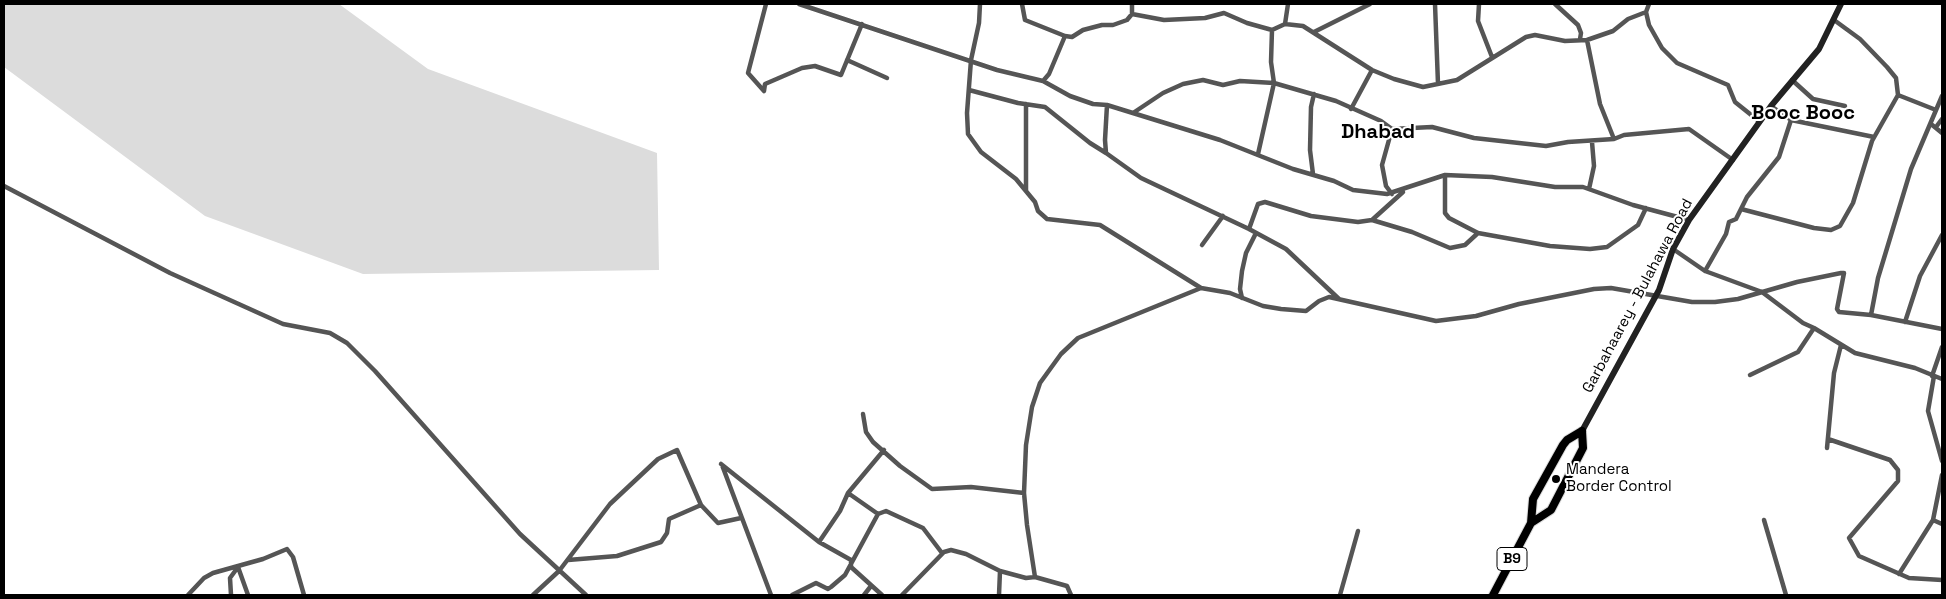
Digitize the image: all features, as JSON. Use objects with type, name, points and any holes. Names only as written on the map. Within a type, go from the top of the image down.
[{"type":"highway","name":"B9","points":[[1493,595],[1531,523],[1533,499],[1563,445],[1567,440],[1582,432],[1582,448],[1550,510],[1531,523]]},
{"type":"main road","name":"Garbahaarey - Bulahawa Road","points":[[1582,432],[1655,297],[1673,249],[1689,220],[1771,106],[1818,49],[1842,4]]},
{"type":"street","points":[[766,4],[748,72],[764,91],[765,84],[802,68],[815,66],[841,76],[862,24]]},
{"type":"street","points":[[799,4],[997,70],[1043,81],[1093,104],[1107,105],[1258,154],[1334,181],[1353,190],[1392,194],[1445,176],[1492,177],[1555,187],[1583,187],[1689,220]]},
{"type":"street","points":[[822,4],[822,12]]},
{"type":"street","points":[[980,4],[979,23],[971,60],[968,134],[981,152],[1016,179],[1026,190],[1038,211],[1047,218],[1100,225],[1200,288],[1281,310],[1306,310],[1319,301],[1329,298],[1436,321],[1476,316],[1519,304],[1594,289],[1611,288],[1692,302],[1715,302],[1805,280],[1844,273],[1837,311],[1871,315],[1942,329]]},
{"type":"street","points":[[1022,4],[1025,20],[1072,37],[1083,30],[1102,25],[1113,25],[1127,20],[1132,14],[1132,4]]},
{"type":"street","points":[[1285,24],[1288,4]]},
{"type":"street","points":[[1314,32],[1370,4]]},
{"type":"street","points":[[1435,4],[1438,84]]},
{"type":"street","points":[[1479,4],[1478,21],[1492,57]]},
{"type":"street","points":[[1555,4],[1578,25],[1582,33],[1580,39]]},
{"type":"street","points":[[1649,4],[1646,12],[1653,36],[1670,56],[1693,70],[1728,85],[1736,102],[1760,122]]},
{"type":"street","points":[[1132,14],[1164,20],[1205,18],[1224,13],[1247,23],[1272,30],[1285,24],[1303,26],[1372,70],[1394,79],[1423,87],[1457,80],[1520,40],[1535,35],[1565,41],[1587,40],[1613,31],[1628,20],[1646,12]]},
{"type":"street","points":[[1741,209],[1814,228],[1835,229],[1844,221],[1853,203],[1874,137],[1891,111],[1898,95],[1896,78],[1887,67],[1860,39],[1834,20]]},
{"type":"street","points":[[1258,154],[1274,83],[1271,62],[1272,30]]},
{"type":"street","points":[[1043,81],[1049,74],[1066,36]]},
{"type":"street","points":[[1587,40],[1600,104],[1614,140]]},
{"type":"street","points":[[847,60],[887,78]]},
{"type":"street","points":[[1351,109],[1372,70]]},
{"type":"street","points":[[1133,113],[1163,93],[1183,84],[1203,80],[1224,85],[1240,81],[1274,83],[1314,94],[1381,121],[1392,129],[1432,127],[1474,138],[1546,146],[1568,142],[1614,140],[1624,135],[1689,130],[1733,160]]},
{"type":"street","points":[[1792,80],[1813,99],[1844,106]]},
{"type":"street","points":[[970,90],[1045,107],[1090,143],[1141,178],[1249,228],[1286,249],[1339,299]]},
{"type":"street","points":[[1313,174],[1310,150],[1311,107],[1314,94]]},
{"type":"street","points":[[1898,95],[1936,110]]},
{"type":"street","points":[[1871,315],[1878,278],[1912,169],[1942,96]]},
{"type":"street","points":[[1026,104],[1026,190]]},
{"type":"street","points":[[1106,153],[1107,105]]},
{"type":"street","points":[[1771,106],[1791,120],[1874,137]]},
{"type":"street","points":[[1936,127],[1942,119]]},
{"type":"street","points":[[1705,271],[1726,234],[1729,222],[1736,219],[1747,197],[1779,156],[1791,120]]},
{"type":"street","points":[[1931,124],[1942,133]]},
{"type":"street","points":[[1392,129],[1382,166],[1386,186],[1392,194]]},
{"type":"street","points":[[1589,189],[1594,166],[1592,142]]},
{"type":"street","points":[[1445,176],[1447,216],[1478,233],[1550,246],[1590,249],[1606,248],[1638,225],[1646,208]]},
{"type":"street","points":[[4,186],[170,273],[283,324],[330,333],[347,343],[376,371],[520,534],[586,595]]},
{"type":"street","points":[[1372,220],[1406,189]]},
{"type":"street","points":[[1249,228],[1258,204],[1265,202],[1310,216],[1358,222],[1372,220],[1412,232],[1450,248],[1465,245],[1478,233]]},
{"type":"street","points":[[1202,245],[1223,216]]},
{"type":"street","points":[[1242,298],[1240,289],[1246,253],[1256,233]]},
{"type":"street","points":[[1905,322],[1920,276],[1942,235]]},
{"type":"street","points":[[1673,249],[1705,271],[1762,292],[1802,323],[1814,328],[1855,353],[1915,368],[1942,379]]},
{"type":"street","points":[[1035,578],[1024,493],[1026,445],[1032,407],[1040,383],[1061,354],[1078,338],[1200,288]]},
{"type":"street","points":[[1750,375],[1798,352],[1814,328]]},
{"type":"street","points":[[1827,448],[1834,373],[1841,345]]},
{"type":"street","points":[[1942,347],[1933,376],[1928,411],[1942,461]]},
{"type":"street","points":[[863,414],[869,437],[900,466],[932,489],[971,487],[1024,493]]},
{"type":"street","points":[[1828,439],[1890,460],[1895,463],[1900,476],[1898,481],[1848,538],[1859,556],[1909,578],[1942,580]]},
{"type":"street","points":[[533,595],[559,571],[610,504],[629,484],[658,459],[677,450],[701,505],[718,523],[741,518]]},
{"type":"street","points":[[819,542],[840,511],[848,493],[884,450]]},
{"type":"street","points":[[771,595],[721,464],[819,542],[851,560]]},
{"type":"street","points":[[1899,574],[1933,520],[1942,475]]},
{"type":"street","points":[[848,493],[878,514]]},
{"type":"street","points":[[568,560],[617,556],[662,542],[667,533],[669,519],[701,505]]},
{"type":"street","points":[[792,595],[816,583],[828,589],[845,574],[878,514],[889,511],[924,528],[942,553]]},
{"type":"street","points":[[1764,520],[1786,595]]},
{"type":"street","points":[[1933,520],[1942,524]]},
{"type":"street","points":[[1340,595],[1358,531]]},
{"type":"street","points":[[188,595],[204,578],[214,573],[238,567],[287,549],[293,558],[304,595]]},
{"type":"street","points":[[902,595],[942,553],[951,550],[966,554],[1000,571],[1067,586],[1071,595]]},
{"type":"street","points":[[851,560],[851,567],[882,595]]},
{"type":"street","points":[[231,595],[230,578],[238,567]]},
{"type":"street","points":[[238,567],[248,595]]},
{"type":"street","points":[[999,595],[1000,571]]},
{"type":"street","points":[[864,595],[871,586]]},
{"type":"shaded area","points":[[4,4],[339,4],[428,69],[657,153],[659,270],[363,274],[205,216],[4,67]]},
{"type":"place","name":"Mandera Border Control","points":[[1556,479]]},
{"type":"district","name":"Booc Booc","points":[[1803,114]]},
{"type":"district","name":"Dhabad","points":[[1378,133]]}]
